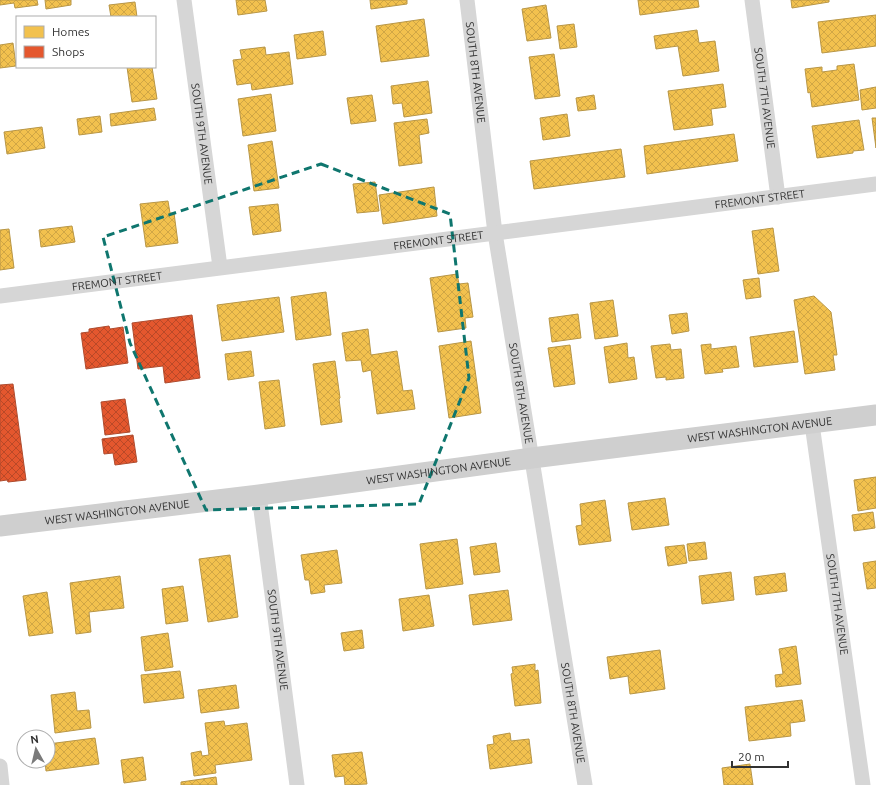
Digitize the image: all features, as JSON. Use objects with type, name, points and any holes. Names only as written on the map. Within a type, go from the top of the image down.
[{"type":"main road","name":"WEST WASHINGTON AVENUE","points":[[0,526],[259,495],[532,458],[876,415]]},
{"type":"street","name":"SOUTH 9TH AVENUE","points":[[184,0],[220,267]]},
{"type":"street","name":"SOUTH 8TH AVENUE","points":[[466,0],[495,233],[585,785]]},
{"type":"street","name":"SOUTH 7TH AVENUE","points":[[752,0],[778,197]]},
{"type":"street","name":"FREMONT STREET","points":[[0,296],[876,184]]},
{"type":"street","name":"SOUTH 7TH AVENUE","points":[[812,424],[863,785]]},
{"type":"street","name":"SOUTH 9TH AVENUE","points":[[259,495],[297,785]]},
{"type":"street","points":[[0,766],[2,785]]},
{"type":"highlighted area","points":[[321,164],[450,214],[469,378],[419,504],[206,510],[130,343],[103,237]]},
{"type":"building: Homes","points":[[0,0],[37,0],[38,5],[15,8],[14,3],[0,5]]},
{"type":"building: Homes","points":[[45,0],[71,0],[71,5],[46,9]]},
{"type":"building: Homes","points":[[236,0],[265,0],[267,11],[238,15]]},
{"type":"building: Homes","points":[[370,0],[407,0],[407,4],[371,9]]},
{"type":"building: Homes","points":[[638,0],[698,0],[699,7],[640,15]]},
{"type":"building: Homes","points":[[791,0],[829,0],[829,2],[792,8]]},
{"type":"building: Homes","points":[[135,2],[137,16],[111,16],[109,5]]},
{"type":"building: Homes","points":[[546,5],[551,38],[527,41],[522,9]]},
{"type":"building: Homes","points":[[876,15],[876,46],[822,53],[818,22]]},
{"type":"building: Homes","points":[[424,19],[429,56],[381,62],[376,26]]},
{"type":"building: Homes","points":[[574,24],[577,47],[560,49],[557,26]]},
{"type":"building: Homes","points":[[697,30],[699,43],[715,41],[719,71],[683,76],[678,46],[656,49],[654,36]]},
{"type":"building: Homes","points":[[323,31],[326,55],[297,59],[294,35]]},
{"type":"building: Homes","points":[[13,43],[16,66],[0,68],[0,45]]},
{"type":"building: Homes","points":[[265,47],[266,55],[289,52],[293,84],[252,90],[251,83],[237,85],[233,60],[242,59],[240,50]]},
{"type":"building: Homes","points":[[554,54],[560,96],[535,99],[529,57]]},
{"type":"building: Homes","points":[[854,64],[859,100],[812,107],[810,92],[808,93],[805,69],[822,67],[822,72],[837,70],[837,66]]},
{"type":"building: Homes","points":[[127,68],[152,68],[157,99],[132,102]]},
{"type":"building: Homes","points":[[428,81],[432,113],[404,117],[402,103],[393,104],[391,86]]},
{"type":"building: Homes","points":[[723,84],[726,107],[711,109],[713,125],[674,130],[668,91]]},
{"type":"building: Homes","points":[[876,87],[876,108],[862,110],[860,90]]},
{"type":"building: Homes","points":[[271,94],[276,131],[243,136],[238,99]]},
{"type":"building: Homes","points":[[372,95],[376,121],[351,124],[347,98]]},
{"type":"building: Homes","points":[[594,95],[596,109],[578,111],[576,98]]},
{"type":"building: Homes","points":[[154,108],[156,120],[111,126],[110,114]]},
{"type":"building: Homes","points":[[567,114],[570,136],[543,140],[540,118]]},
{"type":"building: Homes","points":[[100,116],[102,132],[79,135],[77,119]]},
{"type":"building: Homes","points":[[872,118],[876,118],[876,148]]},
{"type":"building: Homes","points":[[427,119],[429,133],[419,135],[422,163],[399,166],[394,123]]},
{"type":"building: Homes","points":[[859,120],[864,150],[817,158],[812,126]]},
{"type":"building: Homes","points":[[42,127],[45,148],[7,154],[4,132]]},
{"type":"building: Homes","points":[[734,134],[738,161],[647,174],[644,146]]},
{"type":"building: Homes","points":[[272,141],[279,188],[254,191],[248,145]]},
{"type":"building: Homes","points":[[621,149],[625,177],[534,189],[530,161]]},
{"type":"building: Homes","points":[[375,182],[379,211],[357,213],[353,184]]},
{"type":"building: Homes","points":[[434,187],[437,216],[383,224],[379,195]]},
{"type":"building: Homes","points":[[168,201],[170,213],[174,213],[178,243],[146,247],[140,204]]},
{"type":"building: Homes","points":[[278,204],[281,231],[253,235],[249,207]]},
{"type":"building: Homes","points":[[72,226],[75,242],[41,247],[39,230]]},
{"type":"building: Homes","points":[[773,228],[779,271],[758,274],[752,231]]},
{"type":"building: Homes","points":[[9,229],[14,268],[0,270],[0,230]]},
{"type":"building: Homes","points":[[457,274],[459,284],[468,283],[473,317],[465,318],[466,328],[438,332],[430,278]]},
{"type":"building: Homes","points":[[759,278],[761,297],[746,299],[743,280]]},
{"type":"building: Homes","points":[[326,292],[331,335],[296,340],[291,297]]},
{"type":"building: Homes","points":[[814,296],[831,312],[837,355],[833,355],[835,370],[805,374],[794,300]]},
{"type":"building: Homes","points":[[279,297],[284,332],[222,341],[217,305]]},
{"type":"building: Homes","points":[[613,300],[618,336],[595,339],[590,303]]},
{"type":"building: Homes","points":[[687,313],[689,331],[672,334],[669,315]]},
{"type":"building: Homes","points":[[578,314],[581,338],[552,342],[549,318]]},
{"type":"building: Homes","points":[[368,329],[371,355],[397,351],[403,391],[412,390],[415,409],[377,414],[371,370],[363,372],[361,360],[346,361],[342,333]]},
{"type":"building: Homes","points":[[794,331],[798,362],[754,367],[750,337]]},
{"type":"building: Homes","points":[[471,341],[481,413],[449,418],[439,346]]},
{"type":"building: Homes","points":[[627,343],[628,358],[634,357],[637,379],[609,383],[604,347]]},
{"type":"building: Homes","points":[[670,344],[671,350],[681,349],[684,378],[666,380],[666,377],[656,378],[651,346]]},
{"type":"building: Homes","points":[[711,344],[711,349],[736,346],[739,367],[722,369],[723,372],[705,374],[701,345]]},
{"type":"building: Homes","points":[[570,345],[575,384],[554,387],[548,348]]},
{"type":"building: Homes","points":[[251,351],[254,376],[228,380],[225,354]]},
{"type":"building: Homes","points":[[335,361],[342,422],[321,425],[313,364]]},
{"type":"building: Homes","points":[[279,380],[285,426],[265,429],[259,382]]},
{"type":"building: Homes","points":[[876,477],[876,508],[858,511],[854,480]]},
{"type":"building: Homes","points":[[665,498],[669,525],[632,530],[628,503]]},
{"type":"building: Homes","points":[[605,500],[611,541],[579,545],[576,526],[582,525],[580,504]]},
{"type":"building: Homes","points":[[873,512],[875,528],[854,531],[852,515]]},
{"type":"building: Homes","points":[[457,539],[463,584],[426,589],[420,544]]},
{"type":"building: Homes","points":[[705,542],[707,559],[689,561],[687,544]]},
{"type":"building: Homes","points":[[496,543],[500,572],[474,575],[470,547]]},
{"type":"building: Homes","points":[[684,545],[687,563],[668,566],[665,547]]},
{"type":"building: Homes","points":[[337,550],[342,583],[324,585],[325,592],[311,594],[309,580],[305,580],[301,555]]},
{"type":"building: Homes","points":[[230,555],[238,617],[208,622],[199,559]]},
{"type":"building: Homes","points":[[876,561],[876,588],[867,589],[863,563]]},
{"type":"building: Homes","points":[[731,572],[734,600],[702,604],[699,576]]},
{"type":"building: Homes","points":[[785,573],[787,591],[756,595],[754,577]]},
{"type":"building: Homes","points":[[120,576],[124,608],[89,612],[91,632],[76,634],[70,583]]},
{"type":"building: Homes","points":[[183,586],[188,621],[166,624],[162,589]]},
{"type":"building: Homes","points":[[508,590],[512,620],[473,625],[469,595]]},
{"type":"building: Homes","points":[[47,592],[53,633],[29,636],[23,596]]},
{"type":"building: Homes","points":[[429,595],[434,626],[403,631],[399,599]]},
{"type":"building: Homes","points":[[362,630],[364,648],[344,651],[341,633]]},
{"type":"building: Homes","points":[[168,633],[173,667],[145,671],[141,637]]},
{"type":"building: Homes","points":[[796,646],[801,684],[776,687],[775,675],[783,674],[779,649]]},
{"type":"building: Homes","points":[[660,650],[665,689],[630,694],[628,676],[610,679],[607,657]]},
{"type":"building: Homes","points":[[535,664],[535,671],[538,670],[541,703],[515,706],[511,674],[513,673],[512,667]]},
{"type":"building: Homes","points":[[180,671],[184,698],[144,703],[141,675]]},
{"type":"building: Homes","points":[[236,685],[239,708],[201,713],[198,690]]},
{"type":"building: Homes","points":[[75,692],[77,711],[89,710],[91,728],[56,733],[51,695]]},
{"type":"building: Homes","points":[[802,700],[805,721],[790,723],[791,736],[749,741],[745,707]]},
{"type":"building: Homes","points":[[224,721],[225,726],[247,723],[252,760],[215,765],[216,773],[194,776],[191,753],[201,751],[202,756],[209,755],[205,723]]},
{"type":"building: Homes","points":[[510,733],[511,741],[529,739],[532,763],[490,769],[487,745],[494,744],[493,736]]},
{"type":"building: Homes","points":[[95,738],[99,764],[46,771],[46,769],[56,769],[56,743]]},
{"type":"building: Homes","points":[[362,752],[367,784],[345,785],[344,776],[335,777],[332,755]]},
{"type":"building: Homes","points":[[143,757],[146,780],[124,783],[121,760]]},
{"type":"building: Homes","points":[[750,764],[753,785],[724,785],[722,768]]},
{"type":"building: Homes","points":[[216,777],[217,785],[181,785],[181,782]]},
{"type":"building: Shops","points":[[192,315],[200,378],[165,383],[163,366],[138,369],[132,323]]},
{"type":"building: Shops","points":[[109,326],[110,329],[123,327],[128,363],[86,369],[81,333],[89,332],[89,329]]},
{"type":"building: Shops","points":[[13,384],[26,480],[8,482],[7,480],[0,481],[0,385]]},
{"type":"building: Shops","points":[[125,399],[130,432],[105,435],[101,402]]},
{"type":"building: Shops","points":[[133,435],[137,462],[115,465],[113,453],[104,454],[102,439]]}]
